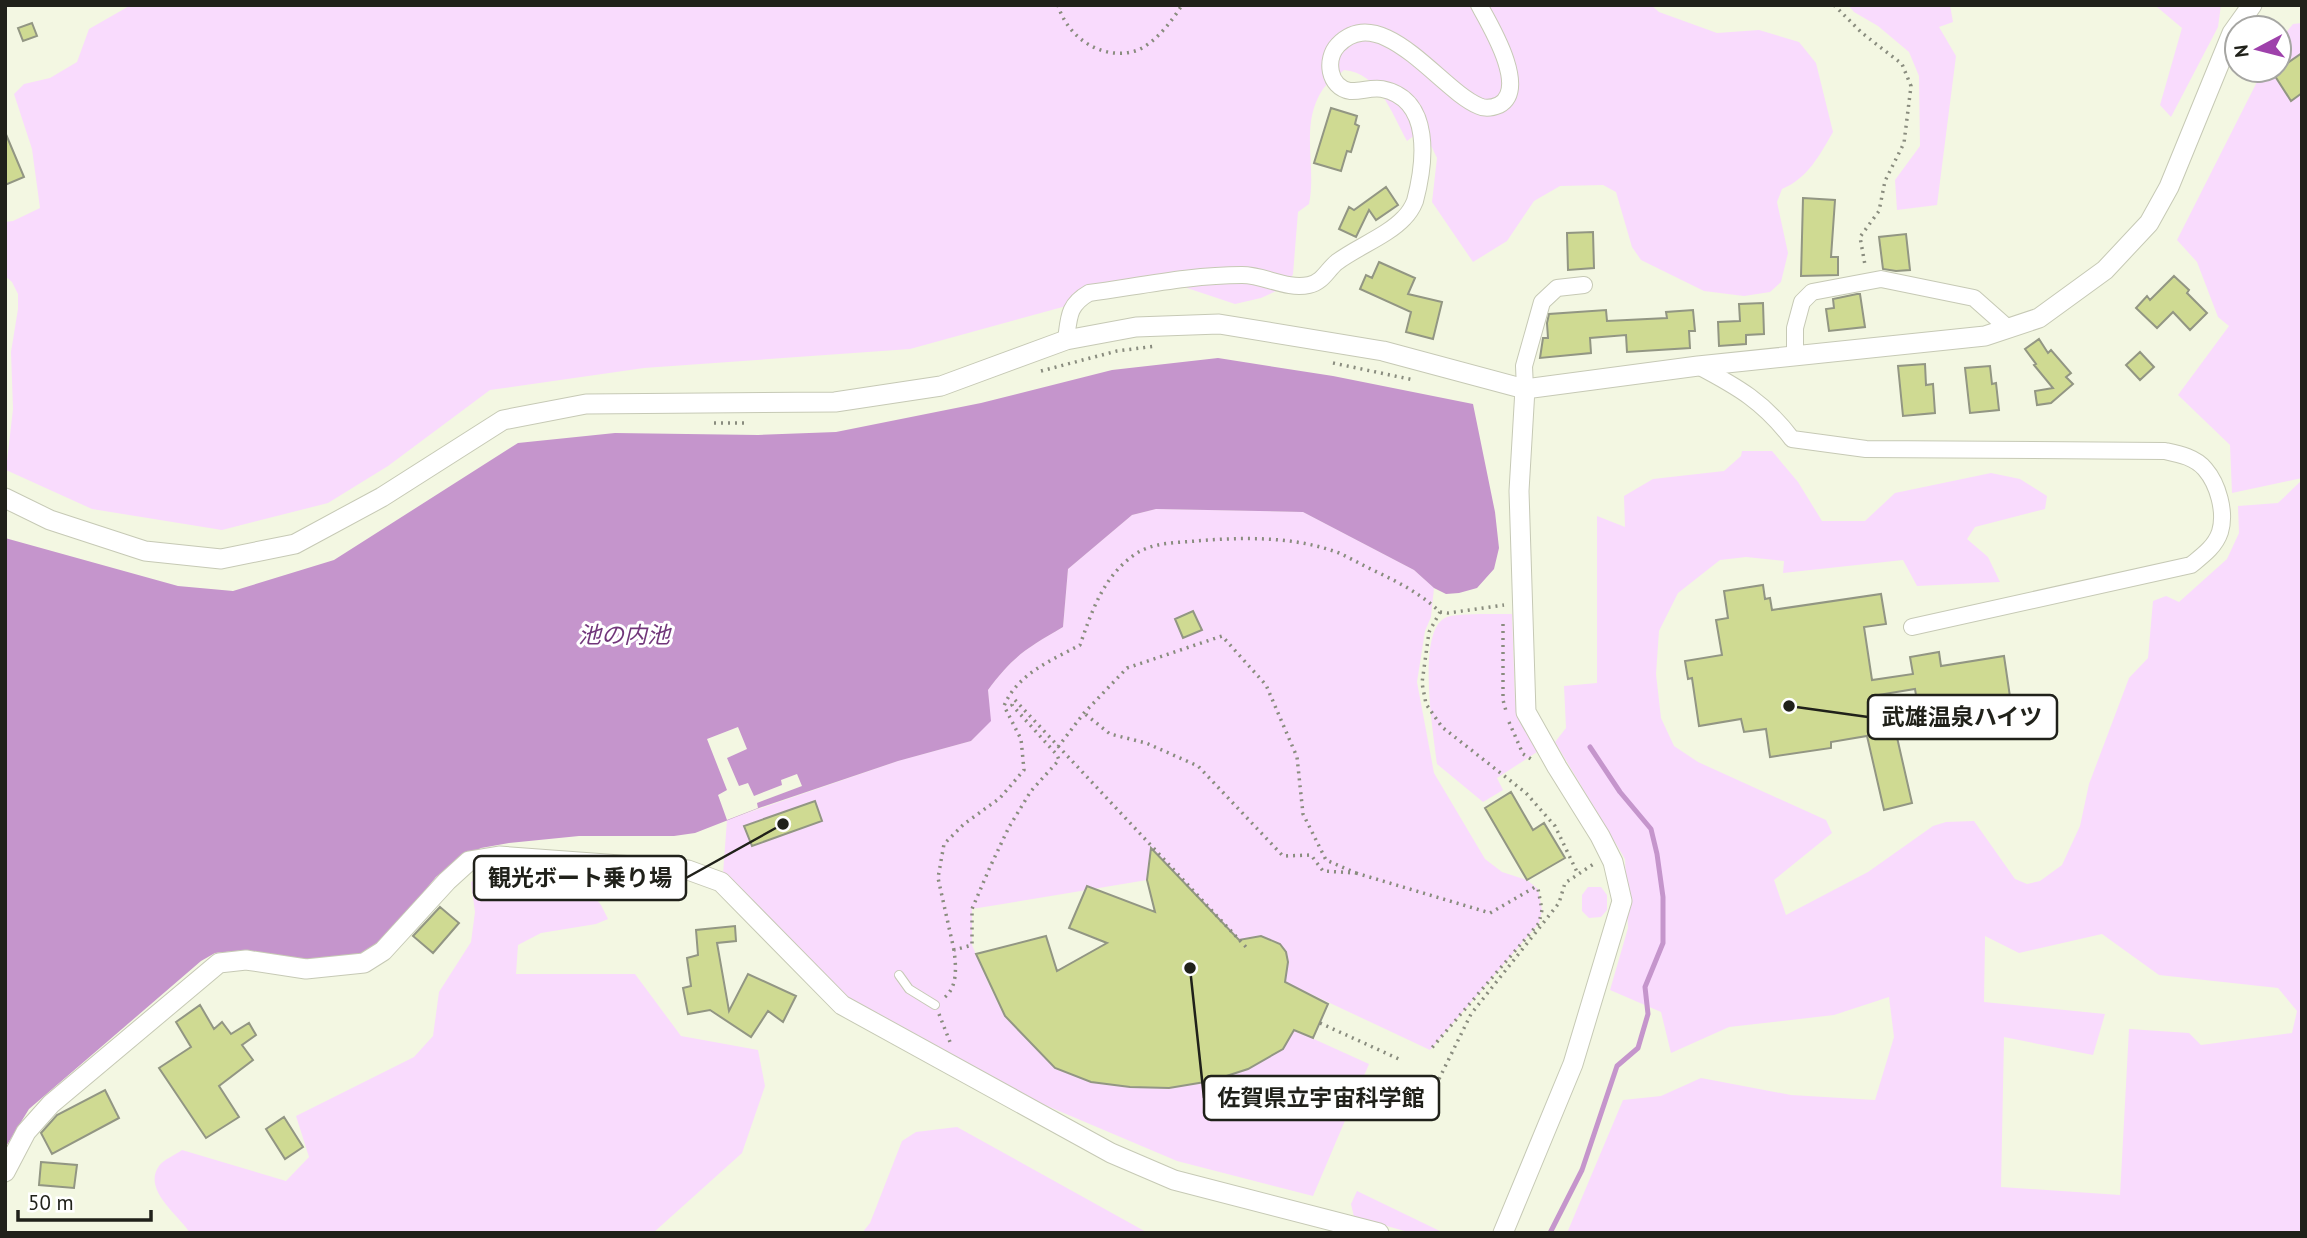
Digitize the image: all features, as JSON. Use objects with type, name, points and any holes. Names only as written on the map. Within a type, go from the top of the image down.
[{"type":"street","points":[[1066,340],[1075,300],[1089,293],[1216,275],[1249,275],[1288,285],[1312,285],[1321,280],[1336,263],[1403,219],[1414,204],[1423,149],[1421,124],[1413,108],[1398,95],[1380,89],[1350,91],[1339,86],[1331,75],[1329,61],[1337,46],[1349,36],[1369,31],[1381,34],[1399,42],[1467,101],[1482,108],[1493,108],[1503,102],[1510,91],[1507,68],[1499,39],[1479,5]]},
{"type":"street","points":[[5,498],[50,520],[145,551],[221,559],[295,544],[382,497],[503,420],[586,404],[835,402],[941,386],[1066,340],[1136,327],[1219,324],[1383,351],[1525,389],[1698,366],[1985,337],[2039,318],[2105,271],[2149,223],[2169,187],[2232,33],[2252,5]]},
{"type":"street","points":[[1795,356],[1795,328],[1802,302],[1812,292],[1881,279],[1974,298],[2009,328]]},
{"type":"street","points":[[1503,1233],[1573,1064],[1622,901],[1613,862],[1600,836],[1527,712],[1525,628],[1512,602],[1525,389],[1524,366],[1542,302],[1557,288],[1584,285]]},
{"type":"street","points":[[1698,366],[1746,394],[1773,414],[1792,439],[1866,449],[2165,452],[2185,456],[2204,468],[2216,488],[2222,510],[2220,532],[2209,550],[2191,565],[1912,627]]},
{"type":"street","points":[[5,1172],[26,1132],[51,1104],[219,962],[246,960],[306,969],[364,963],[383,951],[469,861],[499,856],[688,870],[721,882],[842,1005],[1111,1153],[1174,1180],[1379,1233]]},
{"type":"lane","points":[[899,975],[909,989],[935,1005]]},
{"type":"path","points":[[1058,5],[1070,29],[1088,45],[1099,51],[1123,53],[1136,51],[1152,42],[1182,5]]},
{"type":"path","points":[[1834,5],[1862,33],[1902,64],[1911,86],[1904,143],[1885,181],[1879,211],[1860,237],[1869,281]]},
{"type":"path","points":[[1035,372],[1116,351],[1166,345]]},
{"type":"path","points":[[1331,363],[1421,382]]},
{"type":"path","points":[[712,423],[751,423]]},
{"type":"path","points":[[961,1070],[935,1005],[951,991],[957,966],[938,878],[944,844],[964,824],[1000,798],[1024,770],[1021,739],[1004,706],[1008,696],[1036,668],[1080,645],[1099,594],[1117,570],[1135,554],[1156,544],[1222,539],[1302,543],[1338,553],[1408,587],[1440,612],[1512,602]]},
{"type":"path","points":[[1440,612],[1429,632],[1422,683],[1426,704],[1442,727],[1526,793],[1555,826],[1578,874]]},
{"type":"path","points":[[1503,618],[1503,700],[1511,731],[1523,754],[1534,761]]},
{"type":"path","points":[[1058,747],[1084,713],[1127,668],[1222,636],[1266,685],[1297,757],[1304,814],[1326,860],[1356,873],[1490,914],[1535,887],[1538,889],[1542,910],[1539,923],[1430,1050]]},
{"type":"path","points":[[954,950],[972,945],[972,909],[994,857],[1031,791],[1059,760],[1058,755],[1012,705],[1015,700],[1246,947]]},
{"type":"path","points":[[1084,713],[1110,734],[1146,743],[1198,766],[1283,856],[1311,855],[1323,871],[1356,873]]},
{"type":"path","points":[[1439,1079],[1471,1014],[1559,903],[1565,883],[1601,860]]},
{"type":"path","points":[[1320,1023],[1401,1060]]},
{"type":"shaded area","points":[[131,5],[1651,5],[1659,12],[1717,33],[1759,30],[1799,42],[1816,63],[1833,132],[1818,158],[1806,172],[1782,189],[1777,202],[1788,253],[1781,282],[1770,292],[1744,296],[1704,291],[1641,260],[1632,247],[1616,192],[1603,185],[1560,186],[1534,201],[1507,241],[1473,262],[1432,202],[1437,158],[1423,129],[1407,141],[1383,96],[1366,79],[1344,70],[1323,89],[1312,117],[1311,189],[1309,204],[1298,212],[1293,274],[1287,286],[1261,298],[1235,304],[1184,287],[1081,302],[910,349],[644,368],[490,390],[388,466],[328,503],[222,530],[92,509],[6,470],[13,409],[11,352],[18,294],[12,282],[5,276],[5,222],[40,208],[32,149],[14,94],[24,84],[50,78],[77,62],[89,29]]},
{"type":"shaded area","points":[[1848,5],[1950,5],[1953,22],[1939,27],[1956,56],[1937,205],[1897,210],[1895,180],[1920,146],[1919,76],[1909,52]]},
{"type":"shaded area","points":[[2053,5],[2221,5],[2218,27],[2171,117],[2160,105],[2182,28],[2157,7]]},
{"type":"shaded area","points":[[2302,23],[2302,478],[2232,493],[2230,445],[2178,395],[2229,326],[2218,317],[2197,262],[2177,240],[2256,84],[2293,84],[2293,24]]},
{"type":"shaded area","points":[[1742,451],[1772,451],[1798,482],[1822,521],[1865,521],[1895,493],[1991,473],[2020,479],[2047,496],[2045,509],[1975,527],[1967,539],[1988,557],[2000,582],[1917,586],[1903,560],[1783,573],[1784,561],[1746,557],[1720,560],[1678,593],[1659,631],[1656,674],[1661,718],[1674,746],[1698,762],[1826,820],[1832,833],[1774,880],[1786,915],[1868,872],[1933,826],[1946,822],[1974,821],[2015,879],[2027,884],[2040,881],[2062,865],[2080,826],[2089,784],[2129,678],[2148,658],[2153,601],[2166,596],[2179,602],[2227,559],[2239,533],[2238,506],[2278,503],[2302,480],[2302,1233],[1567,1233],[1623,1100],[1661,1096],[1701,1078],[1791,1095],[1875,1100],[1894,1037],[1889,997],[1834,1015],[1729,1027],[1671,1053],[1661,1012],[1610,990],[1628,928],[1625,859],[1555,742],[1566,728],[1564,686],[1597,683],[1597,516],[1625,527],[1624,496],[1653,479],[1724,471],[1741,456]],"holes":[[[2102,934],[2159,975],[2278,988],[2297,1011],[2292,1033],[2201,1045],[2189,1033],[2129,1029],[2120,1195],[2001,1187],[2004,1037],[2093,1055],[2105,1014],[1984,1002],[1985,936],[2019,953]]]},
{"type":"shaded area","points":[[1156,509],[1303,512],[1414,570],[1434,588],[1431,617],[1425,631],[1417,682],[1434,773],[1485,859],[1502,872],[1527,880],[1538,889],[1542,910],[1539,923],[1430,1050],[1281,980],[1288,958],[1280,944],[1261,937],[1239,940],[1152,848],[1147,880],[972,909],[972,945],[1005,1016],[1055,1068],[1091,1082],[1169,1088],[1211,1081],[1294,1030],[1369,1064],[1313,1196],[1177,1161],[962,1070],[845,1002],[723,874],[727,820],[898,761],[971,741],[990,721],[988,690],[997,678],[1021,654],[1063,627],[1068,569],[1132,515]]},
{"type":"shaded area","points":[[1512,614],[1515,701],[1537,752],[1497,778],[1503,790],[1483,802],[1437,764],[1430,709],[1429,661],[1432,641],[1437,625],[1447,617]]},
{"type":"shaded area","points":[[497,870],[583,883],[601,905],[608,919],[596,924],[541,933],[518,945],[516,974],[635,974],[681,1036],[758,1050],[765,1086],[742,1153],[653,1233],[190,1233],[158,1193],[155,1175],[159,1166],[182,1150],[286,1181],[309,1157],[296,1116],[414,1057],[433,1036],[439,992],[471,942],[475,912],[471,882]]},
{"type":"shaded area","points":[[1588,887],[1601,887],[1607,895],[1607,910],[1601,917],[1589,918],[1582,911],[1582,895]]},
{"type":"shaded area","points":[[957,1127],[1148,1233],[862,1233],[870,1223],[902,1141],[916,1132]]},
{"type":"shaded area","points":[[1357,1191],[1444,1233],[1412,1233],[1354,1217],[1351,1204]]},
{"type":"water","name":"池の内池","points":[[1218,358],[1333,376],[1473,404],[1495,512],[1499,548],[1494,569],[1477,588],[1446,594],[1434,588],[1414,570],[1303,512],[1156,509],[1132,515],[1068,569],[1063,627],[1021,654],[997,678],[988,690],[991,721],[971,741],[898,761],[759,808],[695,833],[674,836],[579,836],[481,848],[452,864],[436,877],[376,950],[356,956],[313,960],[246,950],[215,953],[201,961],[29,1109],[5,1148],[5,538],[178,586],[233,591],[334,560],[518,443],[615,433],[758,435],[836,432],[981,403],[1112,370]]},
{"type":"pier","points":[[738,727],[747,749],[727,758],[739,786],[748,783],[754,796],[782,785],[781,780],[797,774],[802,786],[757,803],[758,808],[727,820],[718,795],[727,790],[707,739]]},
{"type":"building","points":[[32,23],[37,36],[23,41],[18,28]]},
{"type":"building","points":[[2302,53],[2302,93],[2291,101],[2280,84],[2293,84],[2293,59]]},
{"type":"building","points":[[1331,108],[1357,116],[1355,124],[1359,126],[1351,152],[1347,151],[1341,171],[1314,163]]},
{"type":"building","points":[[5,132],[24,177],[5,185]]},
{"type":"building","points":[[1386,187],[1398,205],[1376,220],[1369,210],[1356,237],[1339,229],[1349,207],[1354,210]]},
{"type":"building","points":[[1803,198],[1835,200],[1831,257],[1838,257],[1838,275],[1801,276]]},
{"type":"building","points":[[1593,232],[1594,268],[1568,270],[1567,233]]},
{"type":"building","points":[[1906,234],[1910,270],[1883,269],[1879,237]]},
{"type":"building","points":[[1379,262],[1415,278],[1408,294],[1442,302],[1433,339],[1406,332],[1411,312],[1360,289],[1366,275],[1372,278]]},
{"type":"building","points":[[2174,276],[2207,313],[2190,330],[2173,312],[2157,328],[2136,308],[2147,296],[2150,300]]},
{"type":"building","points":[[1860,294],[1865,327],[1829,331],[1826,309],[1834,308],[1833,299]]},
{"type":"building","points":[[1763,303],[1764,334],[1746,335],[1746,344],[1719,346],[1718,322],[1740,321],[1739,304]]},
{"type":"building","points":[[1606,310],[1607,321],[1667,318],[1666,312],[1693,310],[1695,331],[1689,331],[1690,348],[1627,352],[1626,335],[1590,338],[1591,353],[1540,358],[1543,338],[1548,338],[1549,314]]},
{"type":"building","points":[[2039,339],[2048,353],[2051,350],[2071,373],[2066,377],[2073,384],[2051,403],[2037,405],[2035,391],[2053,388],[2025,349]]},
{"type":"building","points":[[2140,352],[2154,367],[2140,380],[2126,365]]},
{"type":"building","points":[[1925,364],[1926,385],[1933,384],[1935,413],[1903,416],[1898,366]]},
{"type":"building","points":[[1990,366],[1992,384],[1996,383],[1999,410],[1970,413],[1965,368]]},
{"type":"building","points":[[1763,585],[1765,599],[1770,598],[1772,610],[1881,594],[1886,624],[1864,627],[1872,680],[1913,674],[1910,657],[1939,652],[1941,666],[2004,656],[2013,717],[1922,731],[1915,689],[1878,695],[1888,735],[1896,733],[1912,803],[1884,810],[1867,736],[1831,742],[1831,748],[1770,757],[1766,729],[1744,732],[1741,719],[1699,726],[1692,678],[1688,679],[1685,661],[1722,655],[1716,620],[1728,618],[1724,591]]},
{"type":"building","points":[[1193,611],[1202,630],[1183,638],[1175,619]]},
{"type":"building","points":[[1511,792],[1533,830],[1544,823],[1565,858],[1527,880],[1485,808]]},
{"type":"building","points":[[815,801],[822,821],[752,846],[744,826]]},
{"type":"building","points":[[1151,848],[1239,940],[1261,936],[1280,944],[1286,952],[1288,962],[1285,982],[1328,1004],[1313,1038],[1294,1030],[1283,1049],[1248,1069],[1211,1081],[1169,1088],[1130,1087],[1091,1082],[1055,1068],[1005,1016],[976,954],[1046,936],[1057,971],[1107,943],[1069,928],[1087,886],[1155,912],[1147,880]]},
{"type":"building","points":[[440,907],[459,923],[433,953],[413,936]]},
{"type":"building","points":[[735,926],[736,941],[717,943],[729,1011],[748,974],[796,996],[783,1022],[768,1011],[751,1037],[710,1010],[688,1014],[683,988],[691,986],[687,958],[698,955],[696,930]]},
{"type":"building","points":[[200,1005],[214,1029],[222,1022],[231,1034],[249,1023],[256,1035],[242,1045],[253,1060],[219,1086],[239,1117],[206,1138],[159,1068],[191,1047],[176,1022]]},
{"type":"building","points":[[105,1090],[119,1118],[52,1154],[41,1133],[57,1115]]},
{"type":"building","points":[[284,1117],[303,1147],[285,1159],[266,1129]]},
{"type":"building","points":[[41,1162],[77,1165],[74,1188],[39,1185]]},
{"type":"waterway","points":[[1550,1233],[1582,1170],[1617,1066],[1638,1048],[1648,1014],[1645,987],[1663,943],[1663,897],[1651,829],[1620,792],[1590,747]]},
{"type":"place","name":"武雄温泉ハイツ","points":[[1789,706]]},
{"type":"place","name":"観光ボート乗り場","points":[[783,824]]},
{"type":"place","name":"佐賀県立宇宙科学館","points":[[1190,968]]}]
